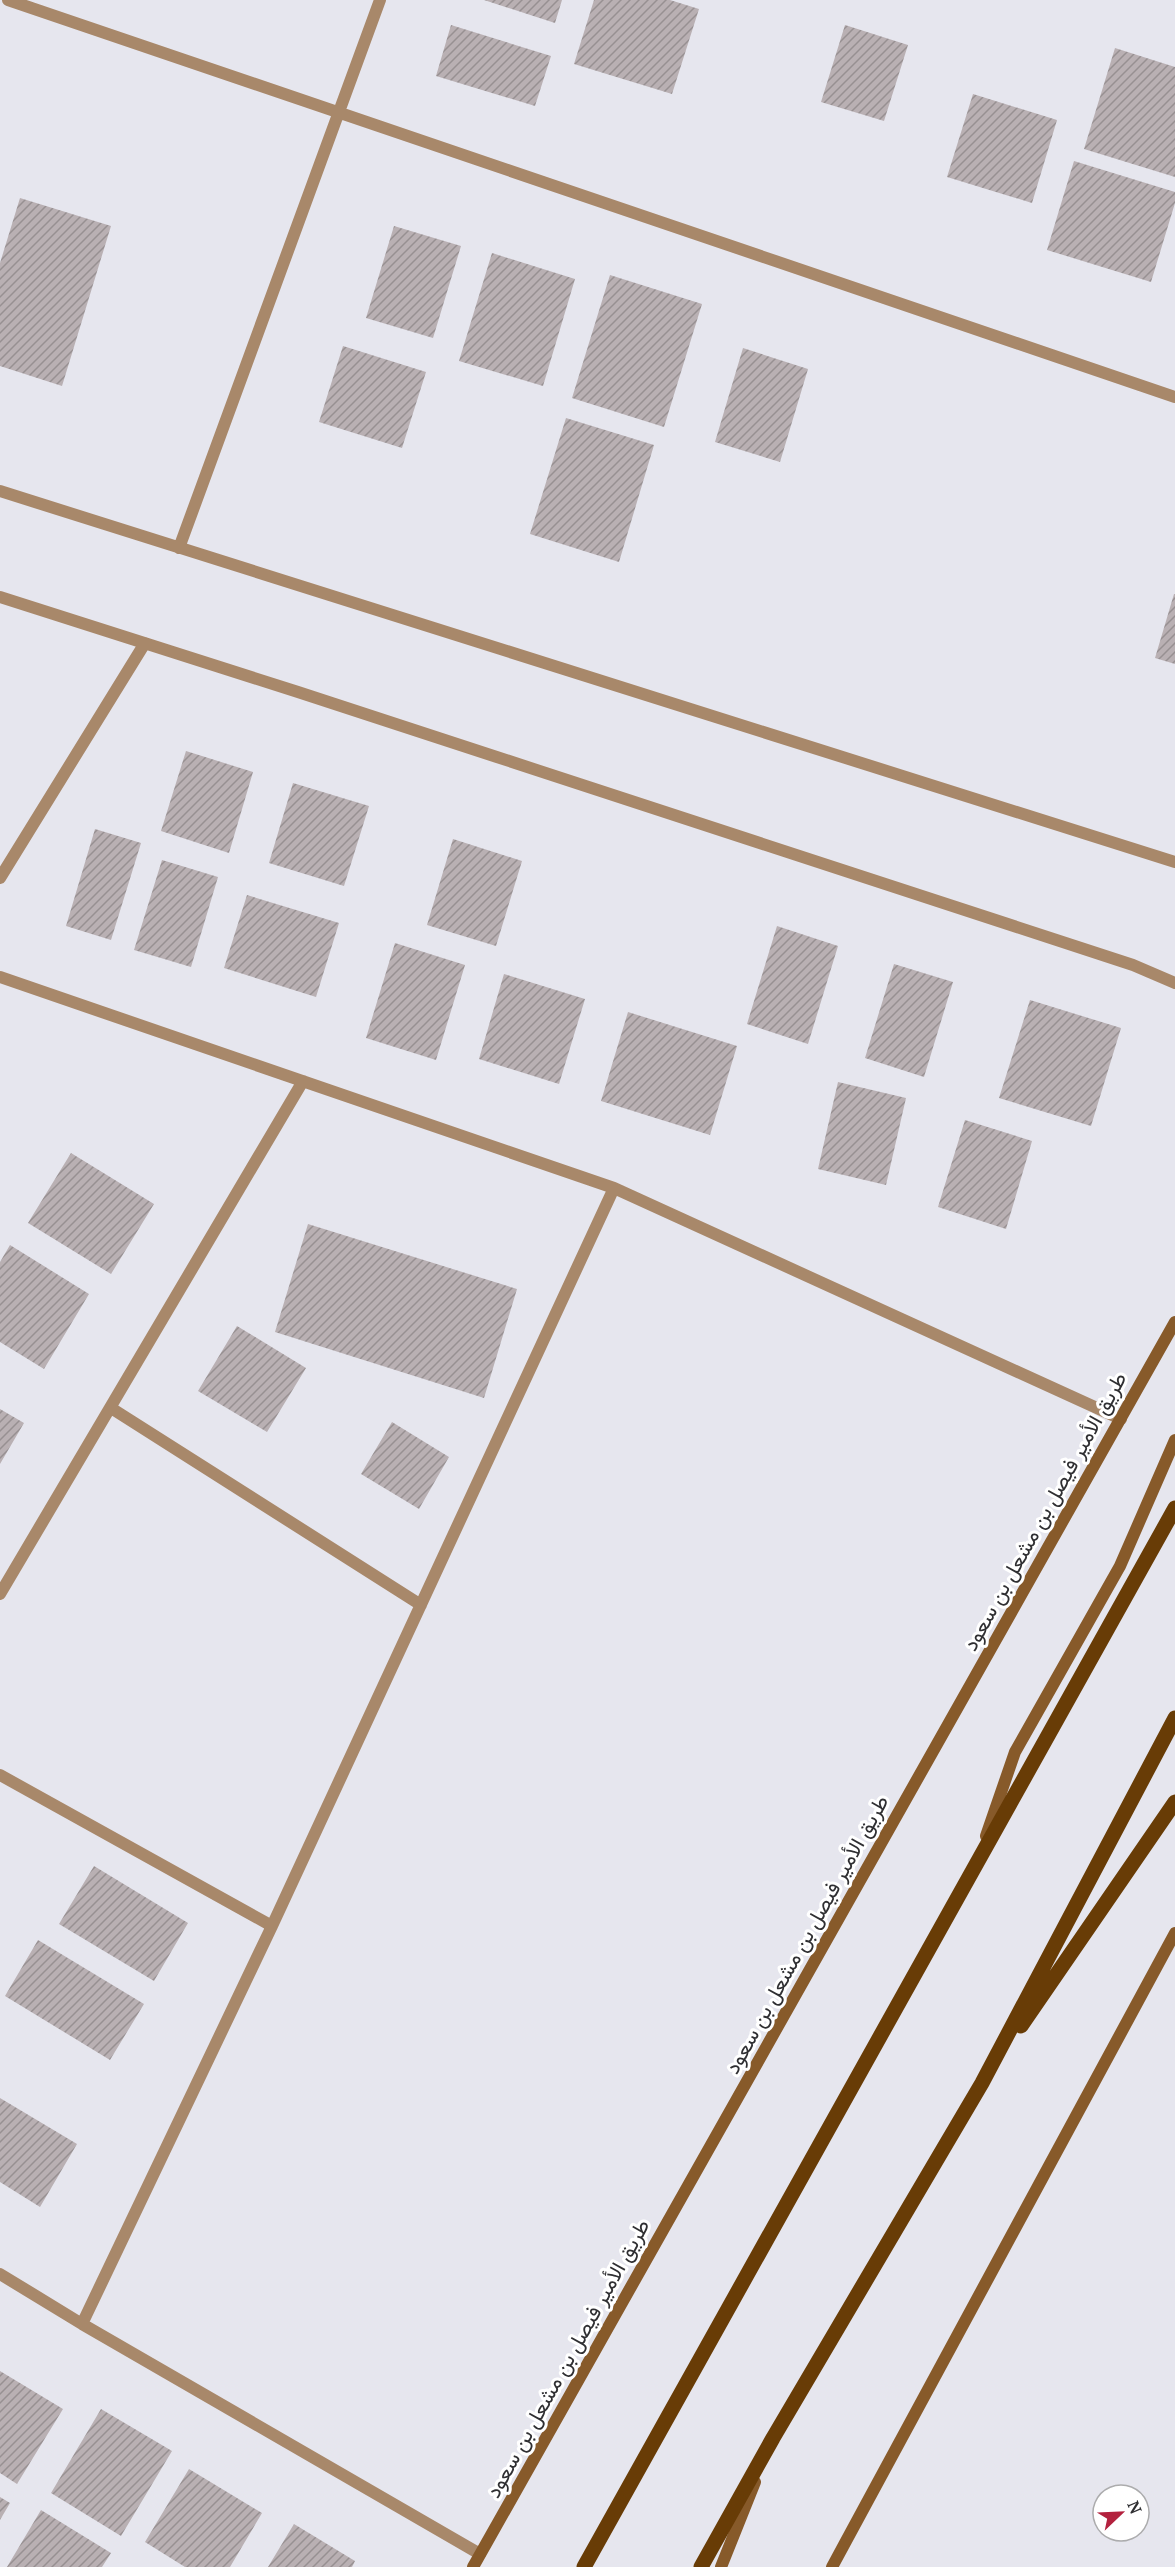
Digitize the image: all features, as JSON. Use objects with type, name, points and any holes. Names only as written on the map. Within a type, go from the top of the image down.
[{"type":"main road","name":"طريق الأمير فيصل بن مشعل بن سعود","points":[[473,2567],[1175,1322]]},
{"type":"main road","points":[[976,1864],[1015,1752],[1120,1566],[1175,1440]]},
{"type":"main road","points":[[584,2567],[1175,1508]]},
{"type":"main road","points":[[701,2567],[773,2438],[982,2083],[1175,1718]]},
{"type":"main road","points":[[982,2083],[1175,1802]]},
{"type":"main road","points":[[832,2567],[1175,1933]]},
{"type":"main road","points":[[721,2567],[773,2438]]},
{"type":"street","points":[[8,0],[1175,397]]},
{"type":"street","points":[[179,548],[380,0]]},
{"type":"street","points":[[0,491],[1175,862]]},
{"type":"street","points":[[0,597],[1122,961],[1175,982]]},
{"type":"street","points":[[0,878],[145,643]]},
{"type":"street","points":[[0,977],[614,1188],[1121,1419]]},
{"type":"street","points":[[0,1594],[303,1081]]},
{"type":"street","points":[[82,2324],[272,1926],[614,1188]]},
{"type":"street","points":[[111,1407],[421,1605]]},
{"type":"street","points":[[0,1775],[272,1926]]},
{"type":"street","points":[[0,2274],[82,2324],[480,2554]]},
{"type":"building","points":[[484,0],[562,0],[555,23]]},
{"type":"building","points":[[594,0],[670,0],[699,9],[672,94],[574,64]]},
{"type":"building","points":[[451,25],[551,56],[535,106],[436,76]]},
{"type":"building","points":[[845,25],[908,45],[884,121],[821,102]]},
{"type":"building","points":[[1115,48],[1175,67],[1175,177],[1084,149]]},
{"type":"building","points":[[973,94],[1057,120],[1032,203],[947,177]]},
{"type":"building","points":[[1074,161],[1175,192],[1175,203],[1151,282],[1047,250]]},
{"type":"building","points":[[20,198],[111,226],[62,386],[0,366],[0,263]]},
{"type":"building","points":[[394,226],[461,246],[433,338],[366,318]]},
{"type":"building","points":[[492,253],[575,279],[543,386],[459,361]]},
{"type":"building","points":[[610,275],[702,304],[664,427],[572,398]]},
{"type":"building","points":[[343,346],[426,372],[402,448],[319,422]]},
{"type":"building","points":[[743,348],[808,369],[780,462],[715,442]]},
{"type":"building","points":[[566,418],[654,445],[619,562],[530,534]]},
{"type":"building","points":[[1175,594],[1175,664],[1155,658]]},
{"type":"building","points":[[186,751],[253,772],[229,853],[161,831]]},
{"type":"building","points":[[293,783],[369,806],[344,886],[269,863]]},
{"type":"building","points":[[95,829],[141,843],[111,940],[66,926]]},
{"type":"building","points":[[453,839],[522,861],[496,946],[427,925]]},
{"type":"building","points":[[162,860],[218,877],[191,967],[134,950]]},
{"type":"building","points":[[247,895],[339,923],[316,997],[224,968]]},
{"type":"building","points":[[777,926],[838,946],[808,1044],[747,1024]]},
{"type":"building","points":[[395,943],[465,965],[436,1060],[366,1038]]},
{"type":"building","points":[[894,964],[953,982],[924,1077],[865,1058]]},
{"type":"building","points":[[504,974],[585,999],[559,1084],[479,1059]]},
{"type":"building","points":[[1030,1000],[1121,1028],[1091,1126],[999,1098]]},
{"type":"building","points":[[628,1012],[737,1046],[710,1135],[601,1101]]},
{"type":"building","points":[[838,1082],[906,1098],[886,1185],[818,1169]]},
{"type":"building","points":[[965,1120],[1032,1141],[1006,1229],[938,1207]]},
{"type":"building","points":[[71,1153],[154,1204],[111,1274],[28,1223]]},
{"type":"building","points":[[308,1224],[517,1289],[484,1398],[275,1332]]},
{"type":"building","points":[[10,1245],[89,1294],[44,1369],[0,1342],[0,1262]]},
{"type":"building","points":[[237,1326],[306,1368],[267,1432],[198,1391]]},
{"type":"building","points":[[0,1409],[24,1423],[0,1464]]},
{"type":"building","points":[[392,1422],[449,1457],[419,1509],[361,1474]]},
{"type":"building","points":[[94,1866],[188,1923],[154,1981],[59,1924]]},
{"type":"building","points":[[38,1940],[144,2004],[110,2060],[5,1996]]},
{"type":"building","points":[[0,2098],[77,2144],[40,2207],[0,2182]]},
{"type":"building","points":[[0,2371],[63,2409],[17,2484],[0,2473]]},
{"type":"building","points":[[101,2409],[172,2451],[121,2536],[51,2493]]},
{"type":"building","points":[[189,2469],[262,2513],[230,2567],[185,2567],[145,2542]]},
{"type":"building","points":[[0,2497],[10,2503],[0,2520]]},
{"type":"building","points":[[41,2510],[111,2553],[102,2567],[7,2567]]},
{"type":"building","points":[[294,2524],[355,2561],[352,2567],[268,2567]]}]
